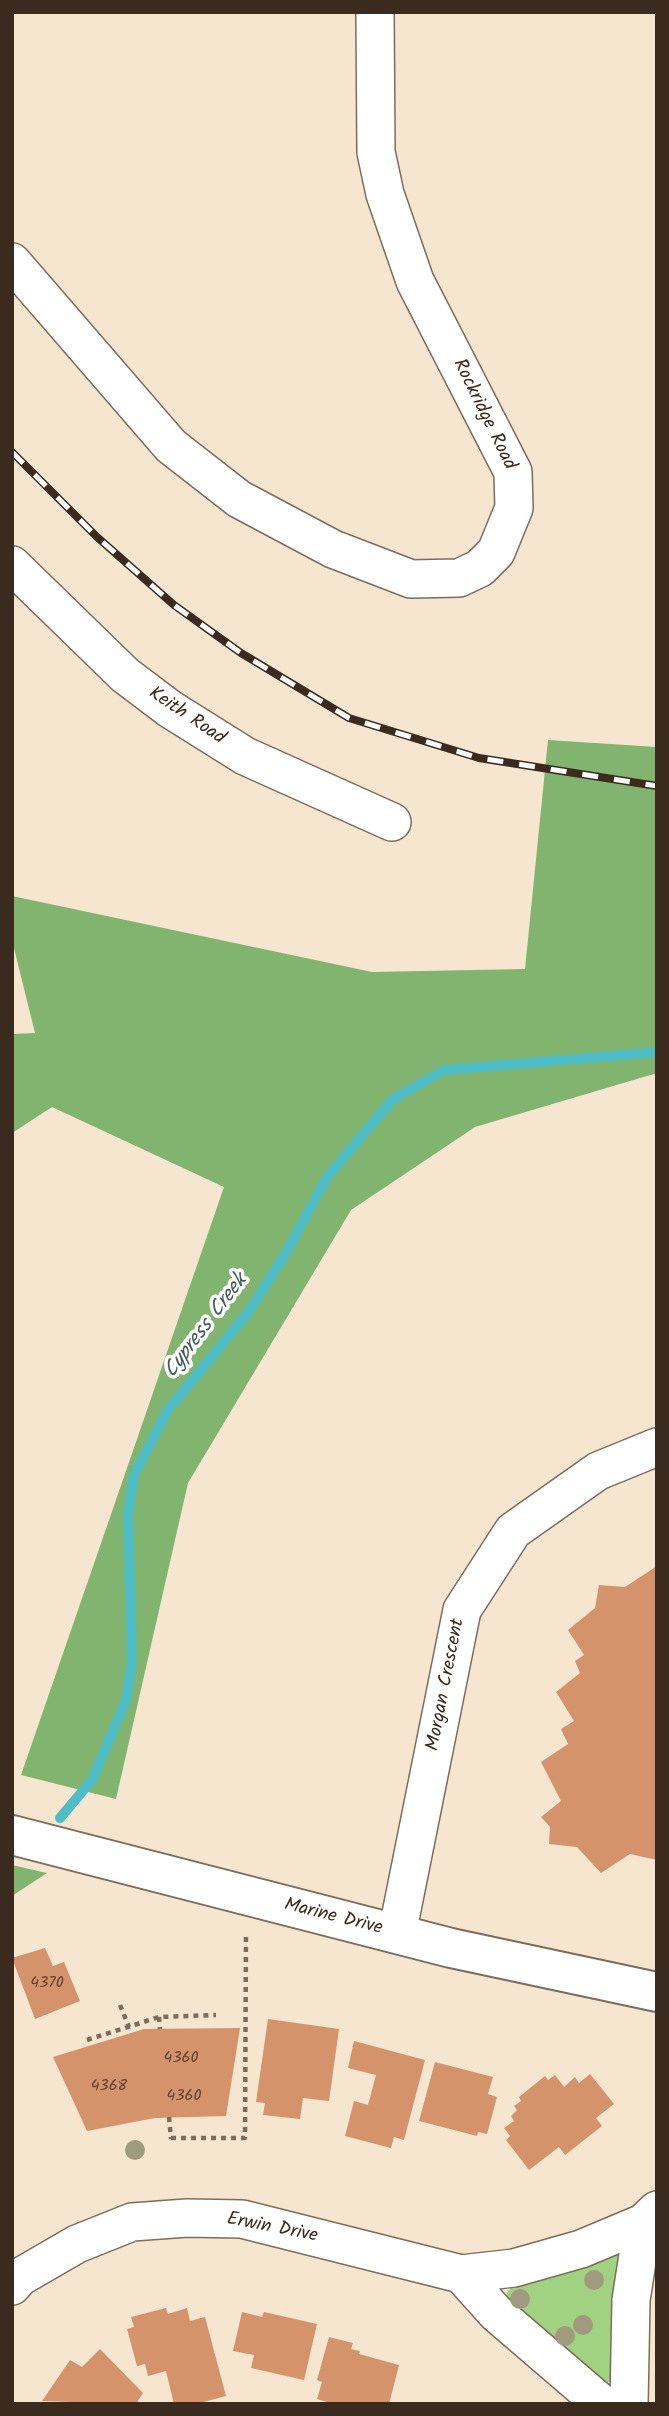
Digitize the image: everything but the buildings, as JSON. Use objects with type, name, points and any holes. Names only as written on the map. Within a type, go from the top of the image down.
[{"type":"main road","name":"Marine Drive","points":[[12,1835],[397,1934],[657,1993]]},
{"type":"street","name":"Rockridge Road","points":[[12,261],[171,446],[239,499],[333,549],[411,579],[459,578],[480,568],[496,552],[514,508],[513,472],[415,281],[385,194],[376,152],[374,12]]},
{"type":"street","name":"Keith Road","points":[[12,565],[125,675],[170,709],[245,756],[392,822]]},
{"type":"street","name":"Morgan Crescent","points":[[397,1934],[462,1610],[513,1531],[598,1471],[657,1447]]},
{"type":"street","name":"Erwin Drive","points":[[12,2286],[20,2277],[77,2244],[132,2222],[187,2218],[242,2220],[461,2274],[525,2265],[581,2249],[650,2216]]},
{"type":"street","name":"Erwin Drive","points":[[629,2404],[631,2300],[650,2216]]},
{"type":"street","points":[[461,2274],[496,2313],[602,2404]]},
{"type":"path","points":[[169,2117],[171,2139],[245,2137],[247,1919]]},
{"type":"path","points":[[120,2005],[129,2027]]},
{"type":"path","points":[[87,2040],[159,2017],[216,2015]]},
{"type":"path","points":[[159,2017],[160,2029]]},
{"type":"green space","points":[[548,740],[657,747],[657,1073],[475,1127],[351,1210],[188,1483],[116,1799],[21,1775],[224,1187],[52,1107],[12,1133],[12,1034],[35,1033],[12,940],[12,896],[372,972],[525,969]]},
{"type":"green space","points":[[12,1865],[47,1873],[12,1896]]},
{"type":"green space","points":[[618,2250],[622,2257],[615,2375],[609,2382],[601,2383],[504,2303],[513,2284]]},
{"type":"waterway","name":"Cypress Creek","points":[[60,1818],[92,1780],[126,1700],[132,1662],[128,1513],[134,1475],[167,1411],[249,1311],[287,1251],[327,1177],[393,1099],[444,1070],[657,1052]]},
{"type":"railway","points":[[12,452],[97,537],[174,605],[241,653],[349,718],[479,758],[657,786]]}]
